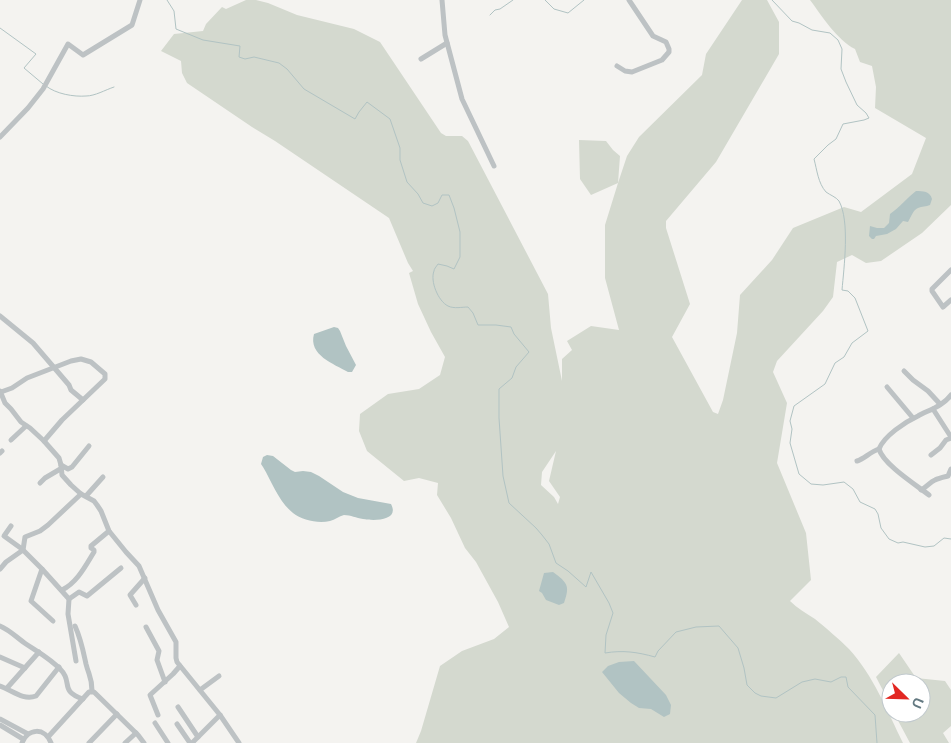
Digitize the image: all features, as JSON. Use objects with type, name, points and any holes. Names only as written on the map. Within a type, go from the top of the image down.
[{"type":"street","points":[[0,137],[28,108],[43,89],[68,44],[83,55],[124,30],[132,25],[140,0]]},
{"type":"street","points":[[442,0],[445,35],[462,99],[494,166]]},
{"type":"street","points":[[616,66],[625,71],[632,72],[662,60],[669,52],[666,42],[653,36],[629,0]]},
{"type":"street","points":[[421,59],[447,43]]},
{"type":"street","points":[[951,270],[932,290],[943,307],[951,300]]},
{"type":"street","points":[[0,316],[33,343],[72,390],[83,400]]},
{"type":"street","points":[[44,441],[62,420],[105,379],[105,374],[91,362],[80,359],[71,361],[27,378],[12,388],[0,391],[5,403],[21,422],[44,441],[59,458],[62,475],[83,495],[94,501],[102,511],[109,531],[137,563],[145,578],[158,610],[176,642],[176,658],[180,666],[220,715],[239,743]]},
{"type":"street","points":[[904,371],[940,404]]},
{"type":"street","points":[[887,387],[913,418]]},
{"type":"street","points":[[879,451],[883,441],[894,431],[913,418],[933,409],[948,399],[951,394]]},
{"type":"street","points":[[0,407],[5,403]]},
{"type":"street","points":[[931,455],[951,437],[933,409]]},
{"type":"street","points":[[11,440],[26,426]]},
{"type":"street","points":[[62,467],[68,469],[72,467],[89,446]]},
{"type":"street","points":[[857,461],[871,452],[879,451]]},
{"type":"street","points":[[879,451],[899,473],[929,495]]},
{"type":"street","points":[[40,483],[62,467]]},
{"type":"street","points":[[922,490],[936,479],[948,476],[951,469]]},
{"type":"street","points":[[0,569],[22,550],[25,536],[40,531],[48,525],[103,477]]},
{"type":"street","points":[[11,526],[5,537],[42,568],[69,599],[68,614],[76,661]]},
{"type":"street","points":[[62,590],[67,588],[85,567],[94,552],[91,546],[109,531]]},
{"type":"street","points":[[42,568],[31,601],[53,621]]},
{"type":"street","points":[[69,599],[79,592],[87,596],[121,568]]},
{"type":"street","points":[[136,605],[130,595],[145,578]]},
{"type":"street","points":[[0,626],[59,668],[63,672],[69,691],[83,699]]},
{"type":"street","points":[[76,626],[92,681],[92,691]]},
{"type":"street","points":[[146,627],[160,651],[157,660],[165,682]]},
{"type":"street","points":[[7,688],[39,652]]},
{"type":"street","points":[[0,658],[25,668]]},
{"type":"street","points":[[158,715],[150,695],[180,666]]},
{"type":"street","points":[[0,686],[20,696],[33,697],[36,696],[59,668]]},
{"type":"street","points":[[200,690],[219,676]]},
{"type":"street","points":[[48,737],[92,691]]},
{"type":"street","points":[[92,691],[144,743]]},
{"type":"street","points":[[178,707],[198,737]]},
{"type":"street","points":[[89,743],[117,714]]},
{"type":"street","points":[[177,724],[191,743],[220,715]]},
{"type":"street","points":[[0,719],[28,734]]},
{"type":"street","points":[[154,723],[168,743]]},
{"type":"street","points":[[0,725],[22,741],[28,734],[35,731],[42,732],[51,743]]},
{"type":"street","points":[[125,743],[136,733]]},
{"type":"shaded area","points":[[246,0],[256,0],[297,15],[354,29],[380,42],[441,133],[446,136],[462,136],[468,141],[548,294],[551,328],[562,381],[562,359],[572,350],[567,341],[591,326],[619,330],[605,278],[605,225],[627,156],[639,137],[702,75],[706,54],[742,0],[767,0],[779,22],[779,54],[716,162],[666,221],[666,228],[690,304],[672,337],[713,412],[718,414],[723,400],[737,333],[740,295],[772,260],[793,228],[844,207],[861,212],[912,174],[926,138],[875,108],[876,87],[872,66],[860,62],[855,49],[836,34],[810,0],[951,0],[951,205],[922,233],[881,261],[866,263],[852,255],[837,262],[833,297],[823,311],[777,361],[773,372],[787,403],[777,463],[806,533],[811,580],[790,601],[828,630],[858,659],[881,698],[881,723],[893,723],[903,743],[416,743],[440,666],[462,651],[494,639],[509,627],[498,602],[476,562],[465,548],[451,518],[437,495],[438,483],[419,478],[404,481],[367,451],[359,431],[360,414],[388,394],[419,389],[440,375],[445,357],[418,304],[409,273],[413,271],[389,218],[187,83],[182,73],[181,61],[161,51],[174,34],[203,31],[206,24],[222,7],[226,9]],"holes":[[[556,451],[549,481],[560,497],[558,504],[554,497],[541,485],[542,472]]]},
{"type":"shaded area","points":[[579,140],[606,141],[620,156],[618,183],[591,195],[580,179]]},
{"type":"shaded area","points":[[916,191],[924,191],[930,194],[932,199],[930,205],[919,207],[913,212],[908,222],[903,221],[896,229],[872,239],[869,236],[870,226],[884,228],[889,223],[890,214]]},
{"type":"shaded area","points":[[334,327],[340,331],[356,365],[352,372],[348,372],[330,362],[318,353],[315,348],[314,334]]},
{"type":"shaded area","points":[[267,455],[273,456],[295,472],[311,472],[343,492],[358,498],[391,504],[392,514],[384,519],[373,520],[349,515],[325,522],[315,522],[301,518],[288,508],[276,492],[261,464],[263,457]]},
{"type":"shaded area","points":[[553,572],[565,582],[567,589],[564,603],[559,605],[546,600],[539,591],[544,573]]},
{"type":"shaded area","points":[[899,653],[913,673],[881,673],[881,687],[876,677]]},
{"type":"shaded area","points":[[634,661],[666,695],[671,705],[670,714],[664,717],[651,709],[639,708],[619,693],[602,672],[608,666],[619,662]]},
{"type":"shaded area","points":[[931,680],[945,681],[951,690],[951,726],[943,733],[949,743],[910,743],[899,723],[931,723]]},
{"type":"waterway","points":[[167,0],[174,11],[176,29],[203,40],[240,46],[239,57],[245,59],[254,57],[279,63],[287,69],[304,89],[355,119],[367,102],[390,119],[400,148],[400,160],[407,182],[423,203],[432,206],[438,203],[442,195],[449,195],[460,232],[460,257],[454,269],[438,264],[434,269],[433,280],[436,290],[441,300],[448,306],[455,308],[468,307],[478,325],[511,327],[514,334],[529,352],[516,367],[512,378],[499,389],[503,476],[509,503],[542,535],[549,544],[556,563],[586,587],[591,572],[613,613],[606,635],[605,653],[630,652],[655,657],[658,651],[676,632],[696,627],[719,626],[738,648],[747,685],[761,696],[776,698],[802,682],[815,679],[831,682],[841,677],[846,677],[848,687],[875,715],[877,743]]},
{"type":"waterway","points":[[490,15],[513,0]]},
{"type":"waterway","points":[[545,0],[554,9],[568,13],[584,0]]},
{"type":"waterway","points":[[772,0],[792,21],[812,30],[830,33],[838,40],[842,49],[841,69],[846,82],[857,105],[869,118],[843,124],[836,139],[814,159],[821,185],[826,192],[839,201],[842,210],[845,232],[842,290],[848,291],[855,298],[868,331],[852,343],[844,357],[835,363],[825,384],[794,406],[790,421],[792,429],[790,443],[799,474],[811,484],[823,485],[844,482],[853,489],[860,502],[875,509],[881,528],[889,539],[898,543],[903,542],[925,547],[934,546],[944,538],[951,539]]},
{"type":"waterway","points":[[0,28],[36,54],[24,68],[43,84]]},
{"type":"waterway","points":[[46,86],[60,93],[81,96],[93,95],[114,87]]}]
